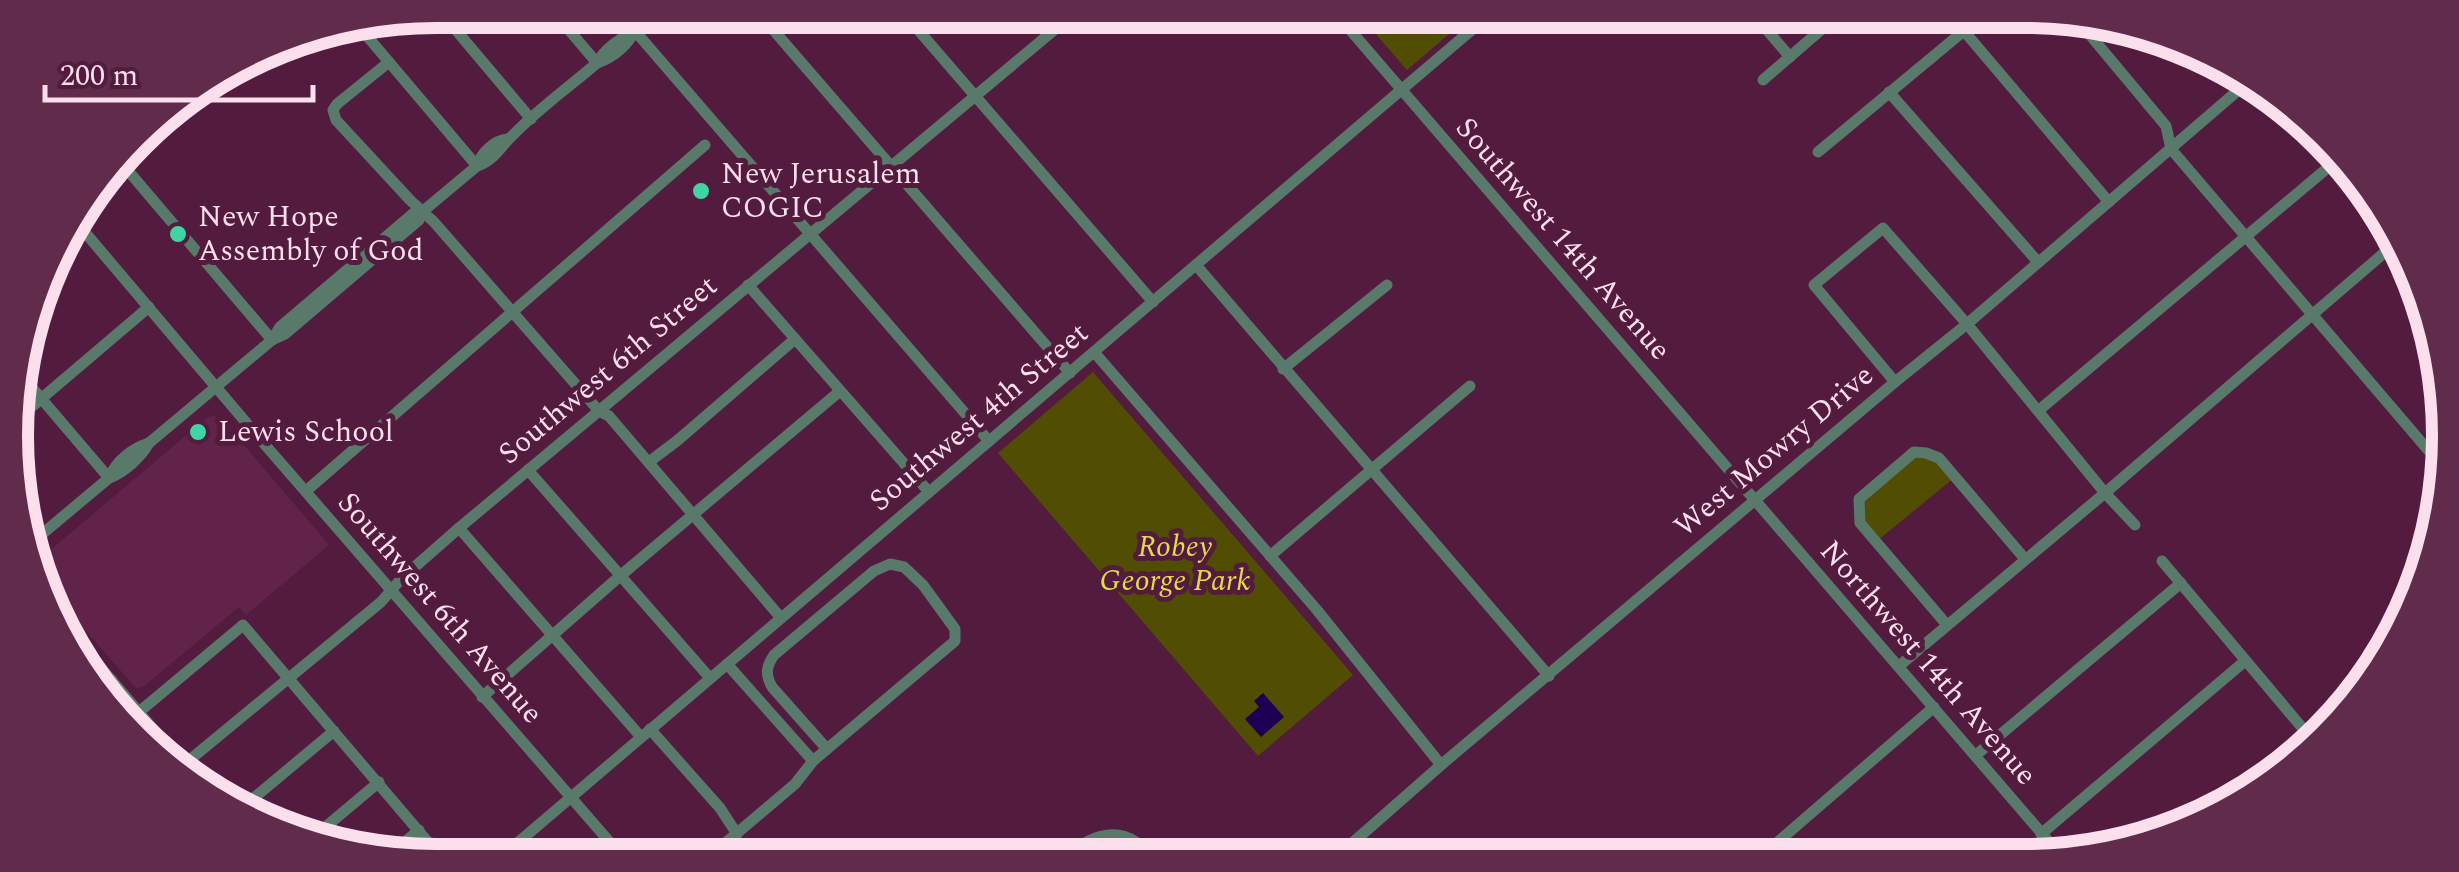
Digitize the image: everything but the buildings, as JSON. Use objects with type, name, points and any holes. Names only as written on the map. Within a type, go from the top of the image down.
[{"type":"street","points":[[454,28],[531,119]]},
{"type":"street","points":[[567,28],[597,63]]},
{"type":"street","points":[[40,537],[109,478],[117,476],[272,340],[286,334],[419,220],[422,212],[476,166],[486,163],[508,139],[597,63],[628,42],[639,28]]},
{"type":"street","points":[[772,28],[1070,372]]},
{"type":"street","points":[[916,28],[1153,302]]},
{"type":"street","name":"Southwest 6th Street","points":[[189,761],[381,602],[416,564],[1056,28]]},
{"type":"street","name":"Southwest 14th Avenue","points":[[1349,28],[1754,500]]},
{"type":"street","name":"Southwest 4th Street","points":[[516,844],[1474,28]]},
{"type":"street","points":[[1765,28],[1790,57]]},
{"type":"street","points":[[1763,80],[1823,28]]},
{"type":"street","points":[[1818,152],[1968,28]]},
{"type":"street","points":[[635,31],[989,442]]},
{"type":"street","points":[[1964,31],[2109,202]]},
{"type":"street","points":[[2088,33],[2166,126],[2171,149],[2431,454]]},
{"type":"street","points":[[365,34],[476,166]]},
{"type":"street","points":[[389,62],[340,100],[332,110],[334,116],[649,462],[781,618]]},
{"type":"street","name":"West Mowry Drive","points":[[1355,844],[1441,765],[1967,324],[2239,90]]},
{"type":"street","points":[[1888,92],[2038,262]]},
{"type":"street","points":[[306,491],[705,146]]},
{"type":"street","points":[[2038,411],[2329,166]]},
{"type":"street","points":[[127,169],[272,340]]},
{"type":"street","points":[[1894,382],[1814,285],[1883,228],[2135,525]]},
{"type":"street","name":"Southwest 6th Avenue","points":[[83,231],[611,844]]},
{"type":"street","points":[[1898,666],[2387,251]]},
{"type":"street","points":[[1196,265],[1549,676]]},
{"type":"street","points":[[748,285],[929,492]]},
{"type":"street","points":[[1284,369],[1387,285]]},
{"type":"street","points":[[28,410],[148,307]]},
{"type":"street","points":[[649,462],[795,339]]},
{"type":"street","points":[[1094,352],[1316,610],[1441,765]]},
{"type":"street","points":[[31,386],[109,478]]},
{"type":"street","points":[[1270,556],[1470,386]]},
{"type":"street","points":[[482,696],[840,391]]},
{"type":"street","points":[[1947,625],[1860,523],[1859,499],[1914,452],[1939,458],[2025,559]]},
{"type":"street","points":[[528,470],[710,678]]},
{"type":"street","name":"Northwest 14th Avenue","points":[[1754,500],[2050,844]]},
{"type":"street","points":[[459,528],[551,635],[720,808],[736,834]]},
{"type":"street","points":[[2162,560],[2305,731]]},
{"type":"street","points":[[725,844],[796,784],[826,749],[955,641],[955,629],[904,567],[890,564],[874,571],[774,655],[767,666],[772,687],[826,749]]},
{"type":"street","points":[[1976,755],[2180,583]]},
{"type":"street","points":[[810,594],[825,612]]},
{"type":"street","points":[[139,712],[243,625],[430,844]]},
{"type":"street","points":[[94,659],[145,723]]},
{"type":"street","points":[[2041,834],[2245,661]]},
{"type":"street","points":[[728,664],[813,762]]},
{"type":"street","points":[[1775,844],[1934,708]]},
{"type":"street","points":[[251,800],[334,731]]},
{"type":"street","points":[[323,829],[379,782]]},
{"type":"street","points":[[404,843],[419,830]]},
{"type":"street","points":[[1082,844],[1113,834],[1139,844]]},
{"type":"shaded area","points":[[208,417],[221,418],[329,545],[246,615],[239,607],[143,687],[136,688],[67,610],[45,554]]},
{"type":"shaded area","points":[[1263,693],[1284,717],[1261,737],[1245,719],[1259,707],[1254,701]]},
{"type":"green space","points":[[1371,28],[1456,28],[1407,70]]},
{"type":"green space","name":"Robey George Park","points":[[1093,372],[1353,675],[1258,756],[998,453]]},
{"type":"green space","points":[[1914,453],[1926,454],[1954,478],[1877,541],[1862,522],[1860,499]]},
{"type":"place","name":"New Jerusalem COGIC","points":[[701,191]]},
{"type":"place","name":"New Hope Assembly of God","points":[[178,234]]},
{"type":"place","name":"Lewis School","points":[[198,432]]}]
